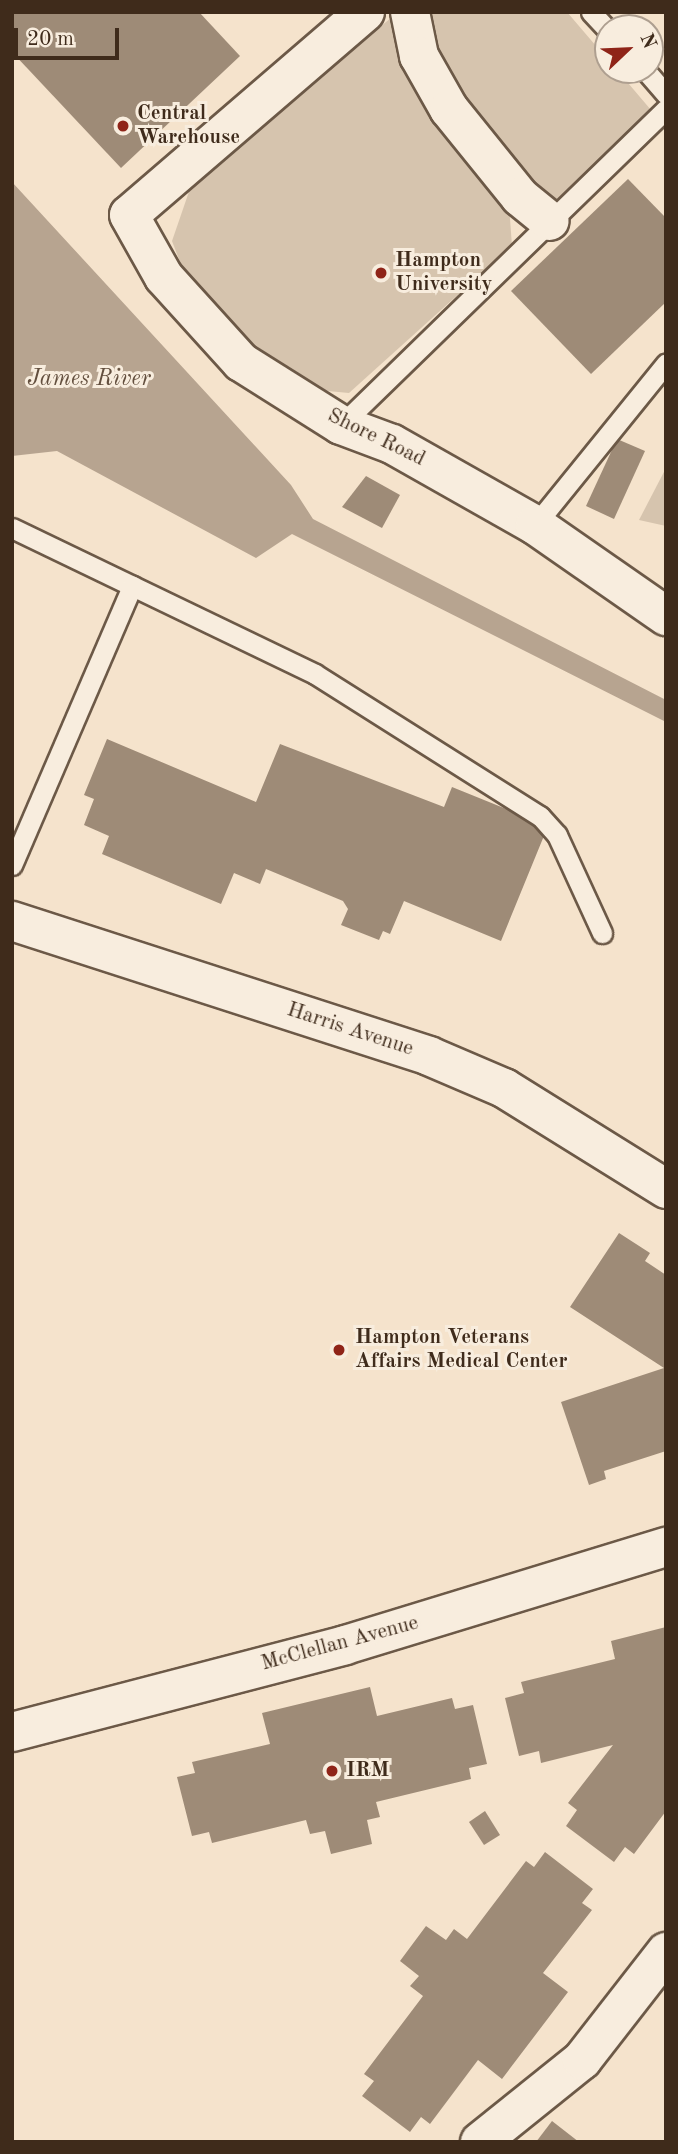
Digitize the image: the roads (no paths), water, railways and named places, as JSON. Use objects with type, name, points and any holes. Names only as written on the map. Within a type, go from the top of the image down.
[{"type":"street","name":"Shore Road","points":[[365,12],[129,215],[164,277],[241,362],[341,425],[392,444],[535,525],[666,616]]},
{"type":"street","points":[[410,12],[419,56],[449,109],[520,197],[550,221]]},
{"type":"street","name":"Harris Avenue","points":[[12,921],[429,1055],[504,1088],[666,1189]]},
{"type":"street","name":"McClellan Avenue","points":[[12,1732],[345,1645],[666,1547]]},
{"type":"street","points":[[480,2142],[582,2060],[666,1952]]},
{"type":"lane","points":[[341,425],[666,109]]},
{"type":"lane","points":[[535,525],[666,363]]},
{"type":"lane","points":[[12,528],[314,674],[540,816],[557,835],[602,933]]},
{"type":"lane","points":[[12,864],[132,586]]},
{"type":"water","name":"James River","points":[[12,182],[291,485],[313,519],[666,700],[666,722],[292,534],[256,558],[57,451],[12,456]]},
{"type":"place","name":"Central Warehouse","points":[[123,126]]},
{"type":"place","name":"Hampton University","points":[[381,273]]},
{"type":"place","name":"Hampton Veterans Affairs Medical Center","points":[[339,1350]]},
{"type":"place","name":"IRM","points":[[332,1771]]}]
